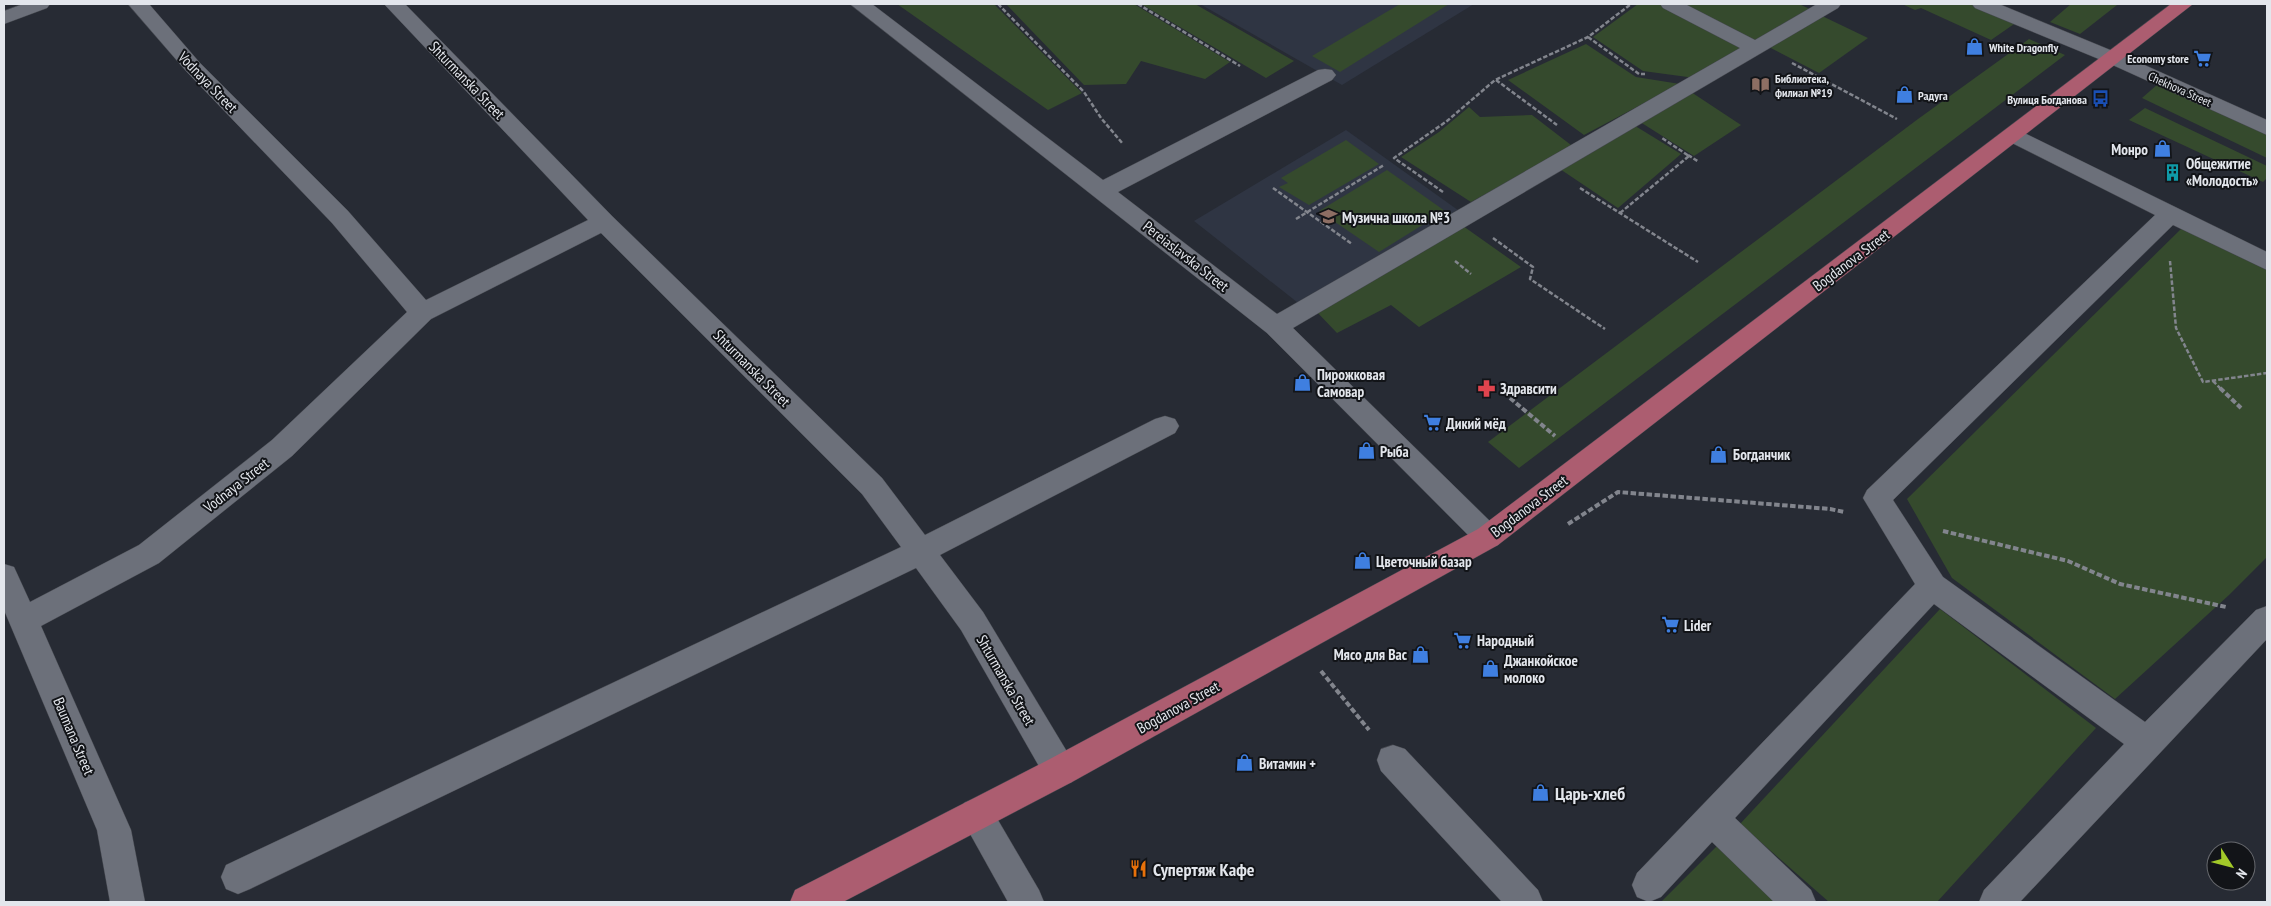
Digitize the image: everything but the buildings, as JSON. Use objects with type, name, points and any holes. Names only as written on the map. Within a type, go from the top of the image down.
[{"type":"main road","name":"Bogdanova Street","points":[[807,902],[1060,771],[1488,537],[2183,4]]},
{"type":"street","points":[[4,18],[40,4]]},
{"type":"street","name":"Vodnaya Street","points":[[138,4],[193,67],[340,217],[422,313]]},
{"type":"street","name":"Shturmanska Street","points":[[394,4],[604,222],[872,486],[972,621],[1060,771]]},
{"type":"street","name":"Pereiaslavska Street","points":[[860,4],[1276,326],[1488,537]]},
{"type":"street","points":[[1670,4],[1757,47]]},
{"type":"street","points":[[1276,326],[1831,4]]},
{"type":"street","name":"Chekhova Street","points":[[1982,4],[2113,58],[2267,128]]},
{"type":"street","points":[[1101,191],[1325,75]]},
{"type":"street","points":[[2014,135],[2267,262]]},
{"type":"street","points":[[2147,742],[1932,586],[1877,498],[2171,213]]},
{"type":"street","name":"Vodnaya Street","points":[[23,621],[149,554],[282,448],[422,313],[604,222]]},
{"type":"street","points":[[238,877],[920,552],[1164,426]]},
{"type":"street","name":"Baumana Street","points":[[4,576],[114,830],[127,902]]},
{"type":"street","points":[[1649,885],[1932,586]]},
{"type":"street","points":[[1996,902],[2147,742],[2267,619]]},
{"type":"street","points":[[1393,760],[1526,902]]},
{"type":"street","points":[[976,814],[1027,902]]},
{"type":"street","points":[[1712,819],[1799,902]]},
{"type":"path","points":[[998,4],[1084,92],[1101,118],[1125,146]]},
{"type":"path","points":[[1138,4],[1240,66]]},
{"type":"path","points":[[1605,329],[1530,279],[1533,267],[1394,158],[1447,121],[1495,80],[1588,37],[1631,4]]},
{"type":"path","points":[[1588,37],[1639,74],[1698,81]]},
{"type":"path","points":[[1757,47],[1897,119]]},
{"type":"path","points":[[1495,80],[1584,147]]},
{"type":"path","points":[[1632,119],[1699,162]]},
{"type":"path","points":[[1620,213],[1688,155]]},
{"type":"path","points":[[1296,219],[1384,165]]},
{"type":"path","points":[[1548,168],[1698,262]]},
{"type":"path","points":[[1273,188],[1353,245]]},
{"type":"path","points":[[2169,254],[2176,328],[2204,382],[2267,373]]},
{"type":"path","points":[[2260,374],[2267,378]]},
{"type":"path","points":[[2212,381],[2241,408]]},
{"type":"path","points":[[1510,398],[1555,436]]},
{"type":"path","points":[[1618,492],[1830,509],[1893,524],[1938,530],[2005,544],[2068,561],[2120,584],[2229,607]]},
{"type":"path","points":[[1320,670],[1393,760]]},
{"type":"shaded area","points":[[1200,4],[1474,4],[1342,85]]},
{"type":"shaded area","name":"Музична школа №3","points":[[1346,130],[1462,213],[1302,306],[1194,221]]},
{"type":"green space","points":[[897,4],[994,4],[1082,93],[1048,110]]},
{"type":"green space","points":[[1006,4],[1134,4],[1230,62],[1205,79],[1141,61],[1126,84],[1084,85]]},
{"type":"green space","points":[[1141,4],[1195,4],[1294,61],[1266,78]]},
{"type":"green space","points":[[1400,4],[1449,4],[1340,72],[1312,56]]},
{"type":"green space","points":[[1638,4],[1665,4],[1748,47],[1695,78],[1643,71],[1593,37]]},
{"type":"green space","points":[[1674,4],[1799,4],[1814,11],[1754,45]]},
{"type":"green space","points":[[1902,4],[1972,4],[2017,22],[1991,40],[1921,8],[1915,10]]},
{"type":"green space","points":[[2071,4],[2117,5],[2080,34],[2050,22]]},
{"type":"green space","points":[[1818,14],[1868,38],[1819,73],[1765,45]]},
{"type":"green space","points":[[2029,39],[2065,55],[1519,468],[1488,442],[1918,119]]},
{"type":"green space","points":[[1586,44],[1636,77],[1680,84],[1584,135],[1508,80]]},
{"type":"green space","points":[[2158,84],[2267,133],[2267,158],[2142,98]]},
{"type":"green space","points":[[1688,90],[1741,125],[1694,156],[1637,120]]},
{"type":"green space","points":[[1469,107],[1480,117],[1532,115],[1571,145],[1471,202],[1401,157],[1439,132]]},
{"type":"green space","points":[[2145,108],[2267,166],[2267,178],[2263,182],[2129,120]]},
{"type":"green space","points":[[1632,124],[1681,154],[1618,208],[1557,167]]},
{"type":"green space","points":[[1346,140],[1379,164],[1309,205],[1279,187],[1288,183],[1281,178]]},
{"type":"green space","points":[[1387,170],[1445,211],[1379,252],[1319,211]]},
{"type":"green space","points":[[1463,226],[1521,267],[1419,327],[1391,305],[1337,333],[1315,310]]},
{"type":"green space","points":[[2183,227],[2267,270],[2267,557],[2229,595],[2115,699],[1952,578],[1907,499]]},
{"type":"green space","points":[[1940,609],[2096,728],[1937,902],[1829,902],[1740,824]]},
{"type":"green space","points":[[1718,845],[1778,902],[1661,902]]},
{"type":"place","name":"White Dragonfly","points":[[1975,47]]},
{"type":"place","name":"Economy store","points":[[2203,58]]},
{"type":"place","name":"Библиотека, филиал №19","points":[[1761,85]]},
{"type":"place","name":"Радуга","points":[[1904,95]]},
{"type":"place","name":"Вулиця Богданова","points":[[2101,99]]},
{"type":"place","name":"Монро","points":[[2162,149]]},
{"type":"place","name":"Общежитие «Молодость»","points":[[2172,172]]},
{"type":"place","name":"Музична школа №3","points":[[1328,217]]},
{"type":"place","name":"Пирожковая Самовар","points":[[1303,383]]},
{"type":"place","name":"Здравсити","points":[[1486,388]]},
{"type":"place","name":"Дикий мёд","points":[[1432,423]]},
{"type":"place","name":"Рыба","points":[[1366,451]]},
{"type":"place","name":"Богданчик","points":[[1719,454]]},
{"type":"place","name":"Цветочный базар","points":[[1362,561]]},
{"type":"place","name":"Lider","points":[[1670,625]]},
{"type":"place","name":"Народный","points":[[1463,640]]},
{"type":"place","name":"Мясо для Вас","points":[[1421,654]]},
{"type":"place","name":"Джанкойское молоко","points":[[1490,669]]},
{"type":"place","name":"Витамин +","points":[[1245,763]]},
{"type":"place","name":"Царь-хлеб","points":[[1541,793]]},
{"type":"place","name":"Супертяж Кафе","points":[[1139,869]]}]
